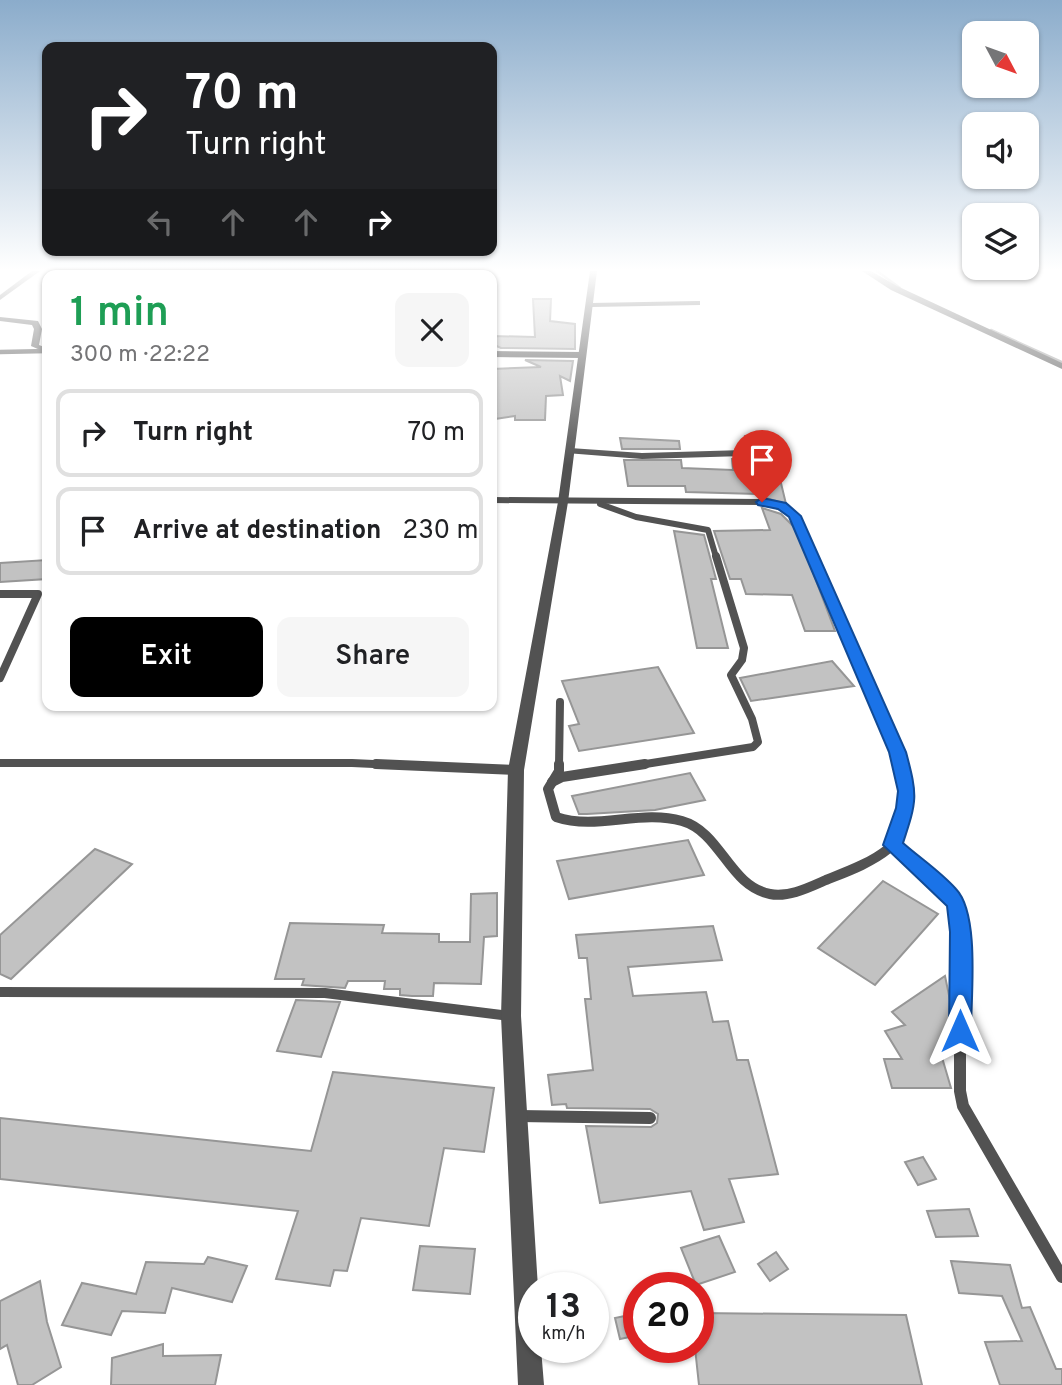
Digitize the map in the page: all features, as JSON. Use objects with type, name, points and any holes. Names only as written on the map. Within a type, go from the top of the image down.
[{"type":"street","points":[[37,336],[35,346],[42,349]]},
{"type":"street","points":[[531,1385],[511,1016],[516,770],[563,502],[585,336]]},
{"type":"street","points":[[996,336],[1062,366]]},
{"type":"street","points":[[497,354],[582,355]]},
{"type":"street","points":[[570,451],[642,456],[744,453]]},
{"type":"lane","points":[[0,352],[42,351]]},
{"type":"lane","points":[[497,500],[762,502],[782,506],[792,512],[833,609],[874,693],[901,764],[907,791],[905,808],[893,845],[840,874],[773,895],[748,883],[712,840],[688,822],[657,817],[584,824],[565,822],[556,817],[551,805],[549,784],[559,771],[559,702]]},
{"type":"lane","points":[[549,784],[562,777],[753,747],[759,739],[731,675],[742,660],[744,648],[709,530],[636,517],[594,502]]},
{"type":"lane","points":[[0,594],[38,594],[0,678]]},
{"type":"lane","points":[[0,763],[352,763],[516,770]]},
{"type":"lane","points":[[893,845],[951,895],[957,906],[960,932],[960,1091],[963,1106],[1062,1277]]},
{"type":"lane","points":[[0,992],[325,993],[511,1016]]},
{"type":"lane","points":[[516,1116],[650,1118]]},
{"type":"building","points":[[497,336],[575,336],[575,349],[497,346]]},
{"type":"building","points":[[525,360],[573,361],[570,381],[560,376],[563,395],[546,396],[545,420],[515,420],[515,416],[497,419],[497,369],[541,367]]},
{"type":"building","points":[[745,436],[770,437],[786,504],[758,494],[686,492],[685,486],[628,486],[624,460],[681,460],[682,468],[733,470],[732,459],[744,459],[751,454],[747,449]]},
{"type":"building","points":[[620,438],[679,441],[680,449],[622,449]]},
{"type":"building","points":[[762,508],[781,514],[797,530],[835,631],[805,631],[792,595],[746,594],[741,579],[730,579],[714,531],[770,530]]},
{"type":"building","points":[[674,531],[704,535],[716,579],[711,579],[728,648],[697,648]]},
{"type":"building","points":[[42,560],[42,579],[0,582],[0,563]]},
{"type":"building","points":[[832,661],[854,686],[751,701],[740,678]]},
{"type":"building","points":[[658,667],[694,733],[579,751],[569,726],[579,724],[562,681]]},
{"type":"building","points":[[690,773],[705,800],[655,810],[579,814],[572,796]]},
{"type":"building","points":[[688,840],[704,875],[569,899],[557,861]]},
{"type":"building","points":[[95,849],[132,864],[11,979],[0,974],[0,935]]},
{"type":"building","points":[[883,881],[938,914],[875,985],[818,948]]},
{"type":"building","points":[[497,893],[497,936],[484,937],[481,984],[434,983],[433,996],[412,996],[400,995],[400,989],[384,989],[385,981],[348,981],[345,988],[302,985],[304,979],[275,979],[290,923],[384,925],[382,933],[439,934],[439,942],[470,942],[471,894]]},
{"type":"building","points":[[713,926],[722,960],[628,967],[633,996],[706,992],[713,1022],[728,1021],[737,1060],[748,1060],[778,1174],[729,1179],[744,1222],[704,1230],[691,1191],[600,1203],[586,1126],[651,1127],[657,1123],[658,1114],[650,1109],[567,1108],[566,1104],[552,1105],[548,1075],[593,1070],[585,999],[591,999],[587,958],[579,958],[576,935]]},
{"type":"building","points":[[945,976],[951,1005],[949,1055],[941,1054],[951,1088],[892,1088],[884,1059],[902,1059],[885,1031],[905,1025],[892,1012]]},
{"type":"building","points":[[296,1000],[340,1002],[321,1057],[277,1051]]},
{"type":"building","points":[[333,1072],[494,1088],[484,1152],[444,1148],[429,1226],[361,1218],[347,1271],[334,1270],[330,1286],[276,1279],[298,1211],[0,1179],[0,1118],[311,1151]]},
{"type":"building","points":[[923,1157],[936,1179],[918,1185],[905,1162]]},
{"type":"building","points":[[969,1209],[978,1236],[936,1237],[927,1211]]},
{"type":"building","points":[[719,1236],[735,1272],[714,1279],[714,1272],[691,1272],[681,1248]]},
{"type":"building","points":[[420,1246],[475,1249],[470,1294],[413,1290]]},
{"type":"building","points":[[776,1252],[788,1269],[770,1281],[758,1264]]},
{"type":"building","points":[[208,1257],[247,1266],[232,1302],[172,1288],[165,1313],[122,1311],[111,1335],[62,1325],[82,1283],[136,1294],[146,1262],[204,1264]]},
{"type":"building","points":[[951,1261],[1010,1265],[1022,1308],[1030,1307],[1056,1369],[1062,1369],[1062,1385],[1000,1385],[985,1342],[1022,1341],[1002,1296],[959,1293]]},
{"type":"building","points":[[40,1281],[47,1322],[61,1367],[32,1385],[18,1385],[7,1345],[0,1349],[0,1301]]},
{"type":"building","points":[[714,1313],[906,1315],[922,1385],[699,1385],[697,1363],[714,1363]]},
{"type":"building","points":[[623,1316],[623,1338],[620,1339],[615,1318]]},
{"type":"building","points":[[163,1344],[163,1356],[221,1355],[215,1385],[111,1385],[112,1358]]},
{"type":"waterway","points":[[1003,336],[1062,362]]},
{"type":"route","points":[[762,502],[782,506],[792,512],[800,525],[833,609],[874,693],[898,752],[907,791],[905,808],[893,845],[951,895],[957,906],[960,932],[960,1031]]}]
